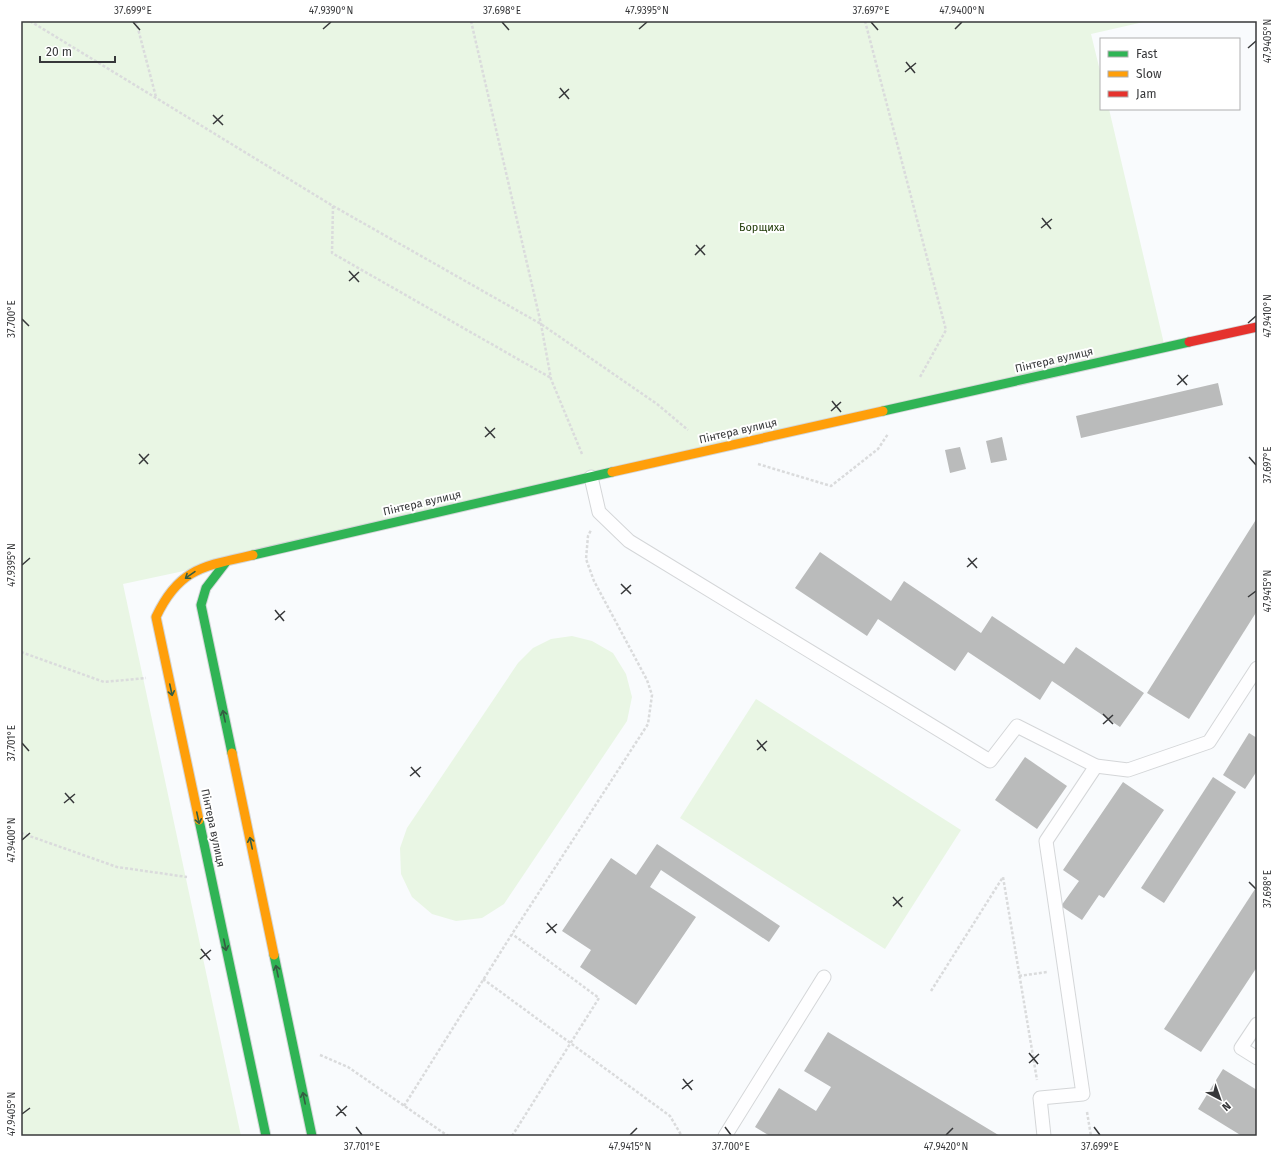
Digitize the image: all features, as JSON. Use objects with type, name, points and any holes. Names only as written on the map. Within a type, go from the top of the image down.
[{"type":"street","name":"Пінтера вулиця","points":[[266,1136],[156,617],[162,602],[190,574],[208,565],[591,476],[1257,327]]},
{"type":"street","points":[[226,562],[206,588],[201,605],[312,1136]]},
{"type":"lane","points":[[591,476],[599,512],[628,541],[990,760],[1017,726],[1096,766],[1128,770],[1208,742],[1257,668]]},
{"type":"lane","points":[[1044,1136],[1040,1098],[1084,1094],[1046,841],[1096,766]]},
{"type":"lane","points":[[725,1136],[824,977]]},
{"type":"lane","points":[[1257,1024],[1241,1048],[1257,1058]]},
{"type":"path","points":[[30,21],[333,206],[541,324],[657,404],[711,449]]},
{"type":"path","points":[[136,21],[156,98]]},
{"type":"path","points":[[471,21],[541,324],[551,378],[591,476]]},
{"type":"path","points":[[865,21],[946,330],[920,378]]},
{"type":"path","points":[[333,206],[332,253],[551,378]]},
{"type":"path","points":[[754,463],[831,486],[878,449],[904,406]]},
{"type":"path","points":[[404,1106],[483,979],[648,724],[652,695],[647,680],[594,581],[586,559],[588,536],[599,512]]},
{"type":"path","points":[[21,652],[104,682],[168,676]]},
{"type":"path","points":[[21,833],[117,867],[212,880]]},
{"type":"path","points":[[931,991],[1003,877],[1040,1098]]},
{"type":"path","points":[[512,934],[599,998],[512,1136]]},
{"type":"path","points":[[1019,976],[1065,970]]},
{"type":"path","points":[[483,979],[670,1116],[681,1136]]},
{"type":"path","points":[[292,1044],[348,1067],[448,1136]]},
{"type":"path","points":[[1084,1094],[1091,1136]]},
{"type":"green space","name":"Борщиха","points":[[21,21],[1148,21],[1091,34],[1100,71],[1100,110],[1109,110],[1165,348],[226,562],[123,584],[241,1136],[21,1136]]},
{"type":"green space","points":[[572,636],[592,641],[613,653],[626,674],[632,697],[627,721],[504,904],[482,918],[456,921],[432,914],[412,897],[401,874],[400,848],[407,828],[518,663],[533,648],[551,639]]},
{"type":"green space","points":[[756,699],[961,830],[885,949],[680,818]]},
{"type":"building","points":[[1218,383],[1223,405],[1081,438],[1076,416]]},
{"type":"building","points":[[1002,437],[1007,460],[991,463],[986,441]]},
{"type":"building","points":[[960,447],[966,469],[950,473],[945,450]]},
{"type":"building","points":[[1257,518],[1257,611],[1189,719],[1147,693]]},
{"type":"building","points":[[820,552],[891,601],[904,581],[981,633],[992,616],[1064,664],[1076,647],[1144,693],[1120,727],[1052,681],[1040,700],[968,652],[955,671],[878,619],[867,636],[795,588]]},
{"type":"building","points":[[1249,733],[1257,738],[1257,771],[1245,789],[1223,775]]},
{"type":"building","points":[[1025,757],[1067,786],[1037,829],[995,800]]},
{"type":"building","points":[[1213,777],[1236,792],[1164,903],[1141,888]]},
{"type":"building","points":[[1123,782],[1164,810],[1104,898],[1099,895],[1082,920],[1061,906],[1079,881],[1063,870]]},
{"type":"building","points":[[657,844],[780,926],[769,942],[661,870],[650,887],[696,917],[636,1005],[580,967],[591,950],[562,931],[611,858],[636,875]]},
{"type":"building","points":[[1257,886],[1257,967],[1201,1052],[1164,1029]]},
{"type":"building","points":[[828,1032],[1000,1136],[770,1136],[755,1127],[779,1088],[816,1111],[831,1087],[804,1071]]},
{"type":"building","points":[[1223,1069],[1257,1090],[1257,1136],[1242,1136],[1198,1109]]},
{"type":"traffic: fast","points":[[883,411],[1189,342]]},
{"type":"traffic: fast","points":[[253,555],[612,472]]},
{"type":"traffic: fast","points":[[226,562],[206,588],[201,605],[232,753]]},
{"type":"traffic: fast","points":[[199,820],[266,1136]]},
{"type":"traffic: fast","points":[[274,955],[312,1136]]},
{"type":"traffic: slow","points":[[612,472],[883,411]]},
{"type":"traffic: slow","points":[[199,820],[156,617],[174,588],[184,579],[195,572],[220,562],[253,555]]},
{"type":"traffic: slow","points":[[232,753],[274,955]]},
{"type":"traffic: jam","points":[[1189,342],[1257,327]]}]
